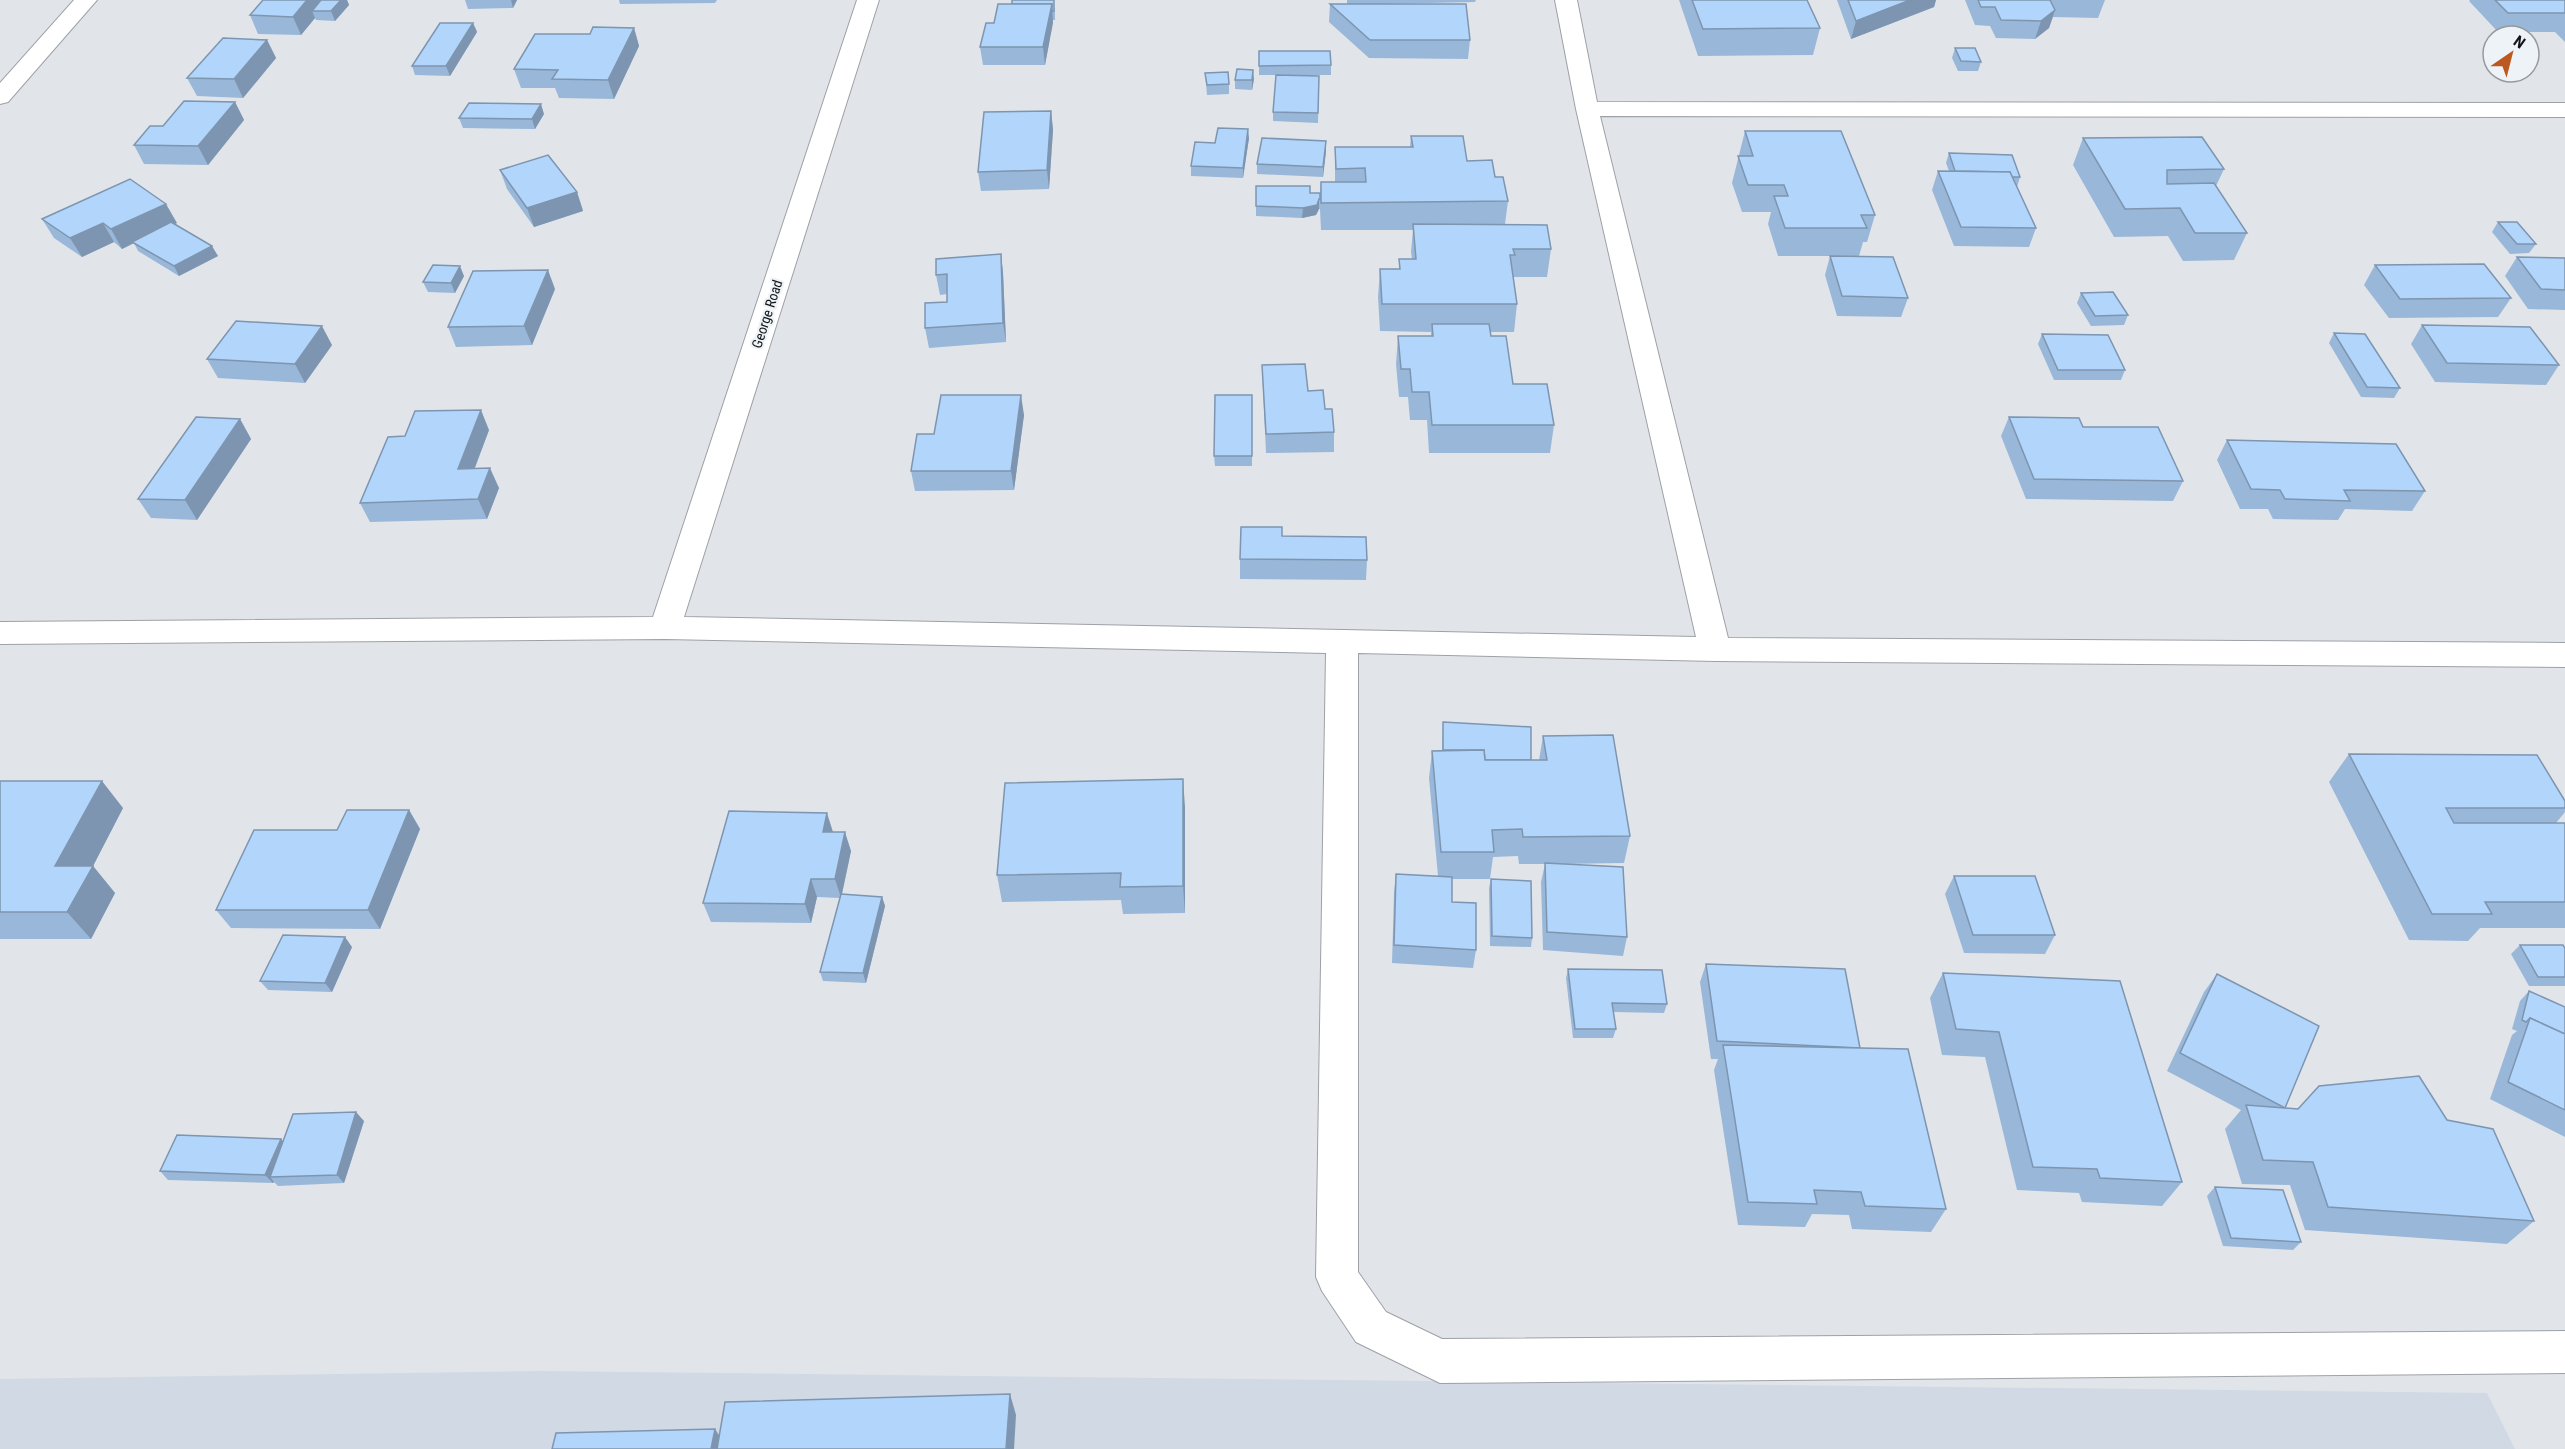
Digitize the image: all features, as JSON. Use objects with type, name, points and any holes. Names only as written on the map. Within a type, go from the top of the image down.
[{"type":"street","points":[[0,97],[86,0]]},
{"type":"street","name":"George Road","points":[[665,628],[868,0]]},
{"type":"street","points":[[1566,0],[1587,109],[1715,649]]},
{"type":"street","points":[[1587,109],[2565,110]]},
{"type":"street","points":[[0,633],[665,628],[1715,649],[2565,655]]},
{"type":"street","points":[[1342,642],[1337,1277],[1371,1327],[1440,1361],[2565,1352]]},
{"type":"shaded area","points":[[538,1371],[2487,1393],[2515,1449],[0,1449],[0,1379]]},
{"type":"building","points":[[263,0],[307,0],[293,17],[250,15]]},
{"type":"building","points":[[321,0],[341,0],[331,11],[312,11]]},
{"type":"building","points":[[1012,0],[1054,0],[1054,11],[1052,11],[1052,4],[1012,4]]},
{"type":"building","points":[[1692,0],[1807,0],[1820,28],[1703,29]]},
{"type":"building","points":[[1848,0],[1910,0],[1856,21]]},
{"type":"building","points":[[1978,0],[2050,0],[2055,10],[2041,21],[2001,20],[1995,7],[1981,7]]},
{"type":"building","points":[[2495,0],[2565,0],[2565,13],[2508,13]]},
{"type":"building","points":[[998,4],[1052,4],[1043,47],[980,47],[986,23],[994,23]]},
{"type":"building","points":[[1330,4],[1466,4],[1470,40],[1370,40]]},
{"type":"building","points":[[440,23],[473,23],[446,66],[412,66]]},
{"type":"building","points":[[593,27],[634,28],[608,80],[552,79],[558,70],[514,69],[535,34],[590,34]]},
{"type":"building","points":[[223,38],[267,40],[234,79],[187,78]]},
{"type":"building","points":[[1955,48],[1975,48],[1981,62],[1961,61]]},
{"type":"building","points":[[1259,51],[1330,51],[1331,65],[1259,66]]},
{"type":"building","points":[[1237,69],[1253,70],[1252,80],[1235,80]]},
{"type":"building","points":[[1228,72],[1229,84],[1207,85],[1205,73]]},
{"type":"building","points":[[1276,75],[1319,76],[1318,113],[1273,112]]},
{"type":"building","points":[[184,101],[235,102],[198,146],[134,145],[150,126],[163,126]]},
{"type":"building","points":[[469,103],[541,104],[532,119],[459,118]]},
{"type":"building","points":[[1051,111],[1047,170],[978,172],[984,112]]},
{"type":"building","points":[[1218,128],[1248,129],[1243,168],[1191,166],[1195,142],[1215,143]]},
{"type":"building","points":[[1745,131],[1841,131],[1875,215],[1861,215],[1867,228],[1785,228],[1774,196],[1788,196],[1784,185],[1748,185],[1738,156],[1753,156]]},
{"type":"building","points":[[1411,136],[1463,136],[1467,161],[1492,160],[1495,177],[1503,177],[1508,201],[1321,203],[1321,182],[1366,182],[1365,168],[1336,169],[1335,147],[1413,147]]},
{"type":"building","points":[[2202,137],[2224,169],[2167,170],[2167,184],[2214,183],[2247,233],[2195,233],[2180,208],[2125,209],[2083,138]]},
{"type":"building","points":[[1262,138],[1326,141],[1323,167],[1257,164]]},
{"type":"building","points":[[1949,153],[2012,155],[2020,177],[2012,177],[2010,172],[1955,171]]},
{"type":"building","points":[[548,155],[577,192],[527,208],[500,170]]},
{"type":"building","points":[[1938,171],[2010,172],[2036,228],[1961,227]]},
{"type":"building","points":[[130,179],[166,204],[111,229],[103,223],[70,238],[42,219]]},
{"type":"building","points":[[1256,186],[1310,186],[1310,193],[1320,193],[1320,199],[1317,205],[1303,208],[1256,206]]},
{"type":"building","points":[[171,222],[212,246],[174,266],[132,242]]},
{"type":"building","points":[[2498,222],[2517,222],[2536,244],[2517,244]]},
{"type":"building","points":[[1413,224],[1547,225],[1551,249],[1513,249],[1515,255],[1510,255],[1517,304],[1382,304],[1380,269],[1400,269],[1399,259],[1416,259]]},
{"type":"building","points":[[1001,254],[1003,323],[925,328],[925,303],[947,302],[947,274],[936,275],[936,259]]},
{"type":"building","points":[[1830,256],[1893,257],[1908,298],[1842,296]]},
{"type":"building","points":[[2517,257],[2565,258],[2565,290],[2541,289]]},
{"type":"building","points":[[2484,264],[2511,298],[2400,299],[2375,265]]},
{"type":"building","points":[[433,265],[460,266],[451,283],[423,282]]},
{"type":"building","points":[[548,270],[524,326],[448,327],[473,271]]},
{"type":"building","points":[[2113,292],[2128,315],[2095,316],[2081,293]]},
{"type":"building","points":[[236,321],[322,326],[295,364],[207,359]]},
{"type":"building","points":[[1432,324],[1489,324],[1491,336],[1506,336],[1513,384],[1547,384],[1554,425],[1432,425],[1429,392],[1412,392],[1410,369],[1401,369],[1398,336],[1433,336]]},
{"type":"building","points":[[2422,325],[2530,327],[2559,365],[2447,363]]},
{"type":"building","points":[[2334,333],[2365,334],[2400,388],[2367,387]]},
{"type":"building","points":[[2042,334],[2108,335],[2125,370],[2058,370]]},
{"type":"building","points":[[1305,364],[1308,391],[1323,390],[1325,409],[1332,409],[1334,432],[1266,434],[1262,365]]},
{"type":"building","points":[[941,395],[1021,395],[1011,471],[911,471],[917,434],[934,434]]},
{"type":"building","points":[[1215,395],[1252,395],[1252,456],[1214,456]]},
{"type":"building","points":[[481,410],[458,469],[490,468],[478,499],[360,503],[388,437],[405,436],[415,411]]},
{"type":"building","points":[[196,417],[240,419],[185,500],[138,499]]},
{"type":"building","points":[[2009,417],[2079,418],[2083,427],[2158,427],[2183,481],[2034,479]]},
{"type":"building","points":[[2227,440],[2396,444],[2425,491],[2344,490],[2350,501],[2285,499],[2280,490],[2251,489]]},
{"type":"building","points":[[1241,527],[1282,527],[1282,536],[1366,537],[1367,560],[1240,559]]},
{"type":"building","points":[[1443,722],[1531,727],[1531,760],[1485,760],[1484,750],[1443,750]]},
{"type":"building","points":[[1613,735],[1630,836],[1523,837],[1522,829],[1492,830],[1494,852],[1441,852],[1432,751],[1484,750],[1485,760],[1547,760],[1543,736]]},
{"type":"building","points":[[2349,754],[2537,755],[2565,801],[2565,808],[2446,808],[2454,823],[2565,823],[2565,902],[2485,902],[2492,914],[2432,914]]},
{"type":"building","points":[[1183,779],[1183,886],[1120,887],[1121,873],[997,875],[1005,783]]},
{"type":"building","points":[[0,781],[102,781],[55,866],[93,866],[67,912],[0,912]]},
{"type":"building","points":[[347,810],[409,810],[368,910],[216,910],[254,830],[337,830]]},
{"type":"building","points":[[729,811],[827,813],[823,832],[845,832],[835,879],[811,879],[805,904],[703,903]]},
{"type":"building","points":[[1545,863],[1623,867],[1627,937],[1547,932]]},
{"type":"building","points":[[1396,874],[1452,877],[1452,902],[1476,903],[1476,950],[1394,945]]},
{"type":"building","points":[[1954,876],[2035,876],[2055,935],[1973,935]]},
{"type":"building","points":[[1491,879],[1531,881],[1532,938],[1492,936]]},
{"type":"building","points":[[841,894],[882,897],[863,973],[820,972]]},
{"type":"building","points":[[283,935],[345,937],[325,983],[260,981]]},
{"type":"building","points":[[2520,945],[2563,945],[2565,948],[2565,977],[2538,977]]},
{"type":"building","points":[[1706,964],[1845,969],[1860,1048],[1717,1041]]},
{"type":"building","points":[[1568,969],[1662,970],[1667,1004],[1612,1003],[1616,1029],[1575,1029]]},
{"type":"building","points":[[1943,973],[2120,981],[2182,1182],[2100,1178],[2097,1169],[2033,1167],[1999,1032],[1956,1029]]},
{"type":"building","points":[[2217,974],[2319,1026],[2285,1108],[2180,1053]]},
{"type":"building","points":[[2529,991],[2565,1007],[2565,1034],[2530,1018],[2526,1022],[2522,1020]]},
{"type":"building","points":[[2530,1018],[2565,1034],[2565,1110],[2508,1082]]},
{"type":"building","points":[[1723,1045],[1908,1049],[1946,1209],[1865,1206],[1861,1192],[1814,1190],[1817,1204],[1748,1202]]},
{"type":"building","points":[[2419,1076],[2447,1120],[2493,1129],[2534,1221],[2328,1207],[2313,1162],[2263,1160],[2246,1105],[2298,1109],[2319,1086]]},
{"type":"building","points":[[356,1112],[337,1175],[270,1177],[293,1114]]},
{"type":"building","points":[[177,1135],[281,1139],[265,1175],[160,1171]]},
{"type":"building","points":[[2215,1187],[2283,1190],[2301,1242],[2231,1238]]},
{"type":"building","points":[[1010,1394],[1006,1449],[717,1449],[725,1402]]},
{"type":"building","points":[[715,1429],[711,1449],[552,1449],[556,1433]]}]
